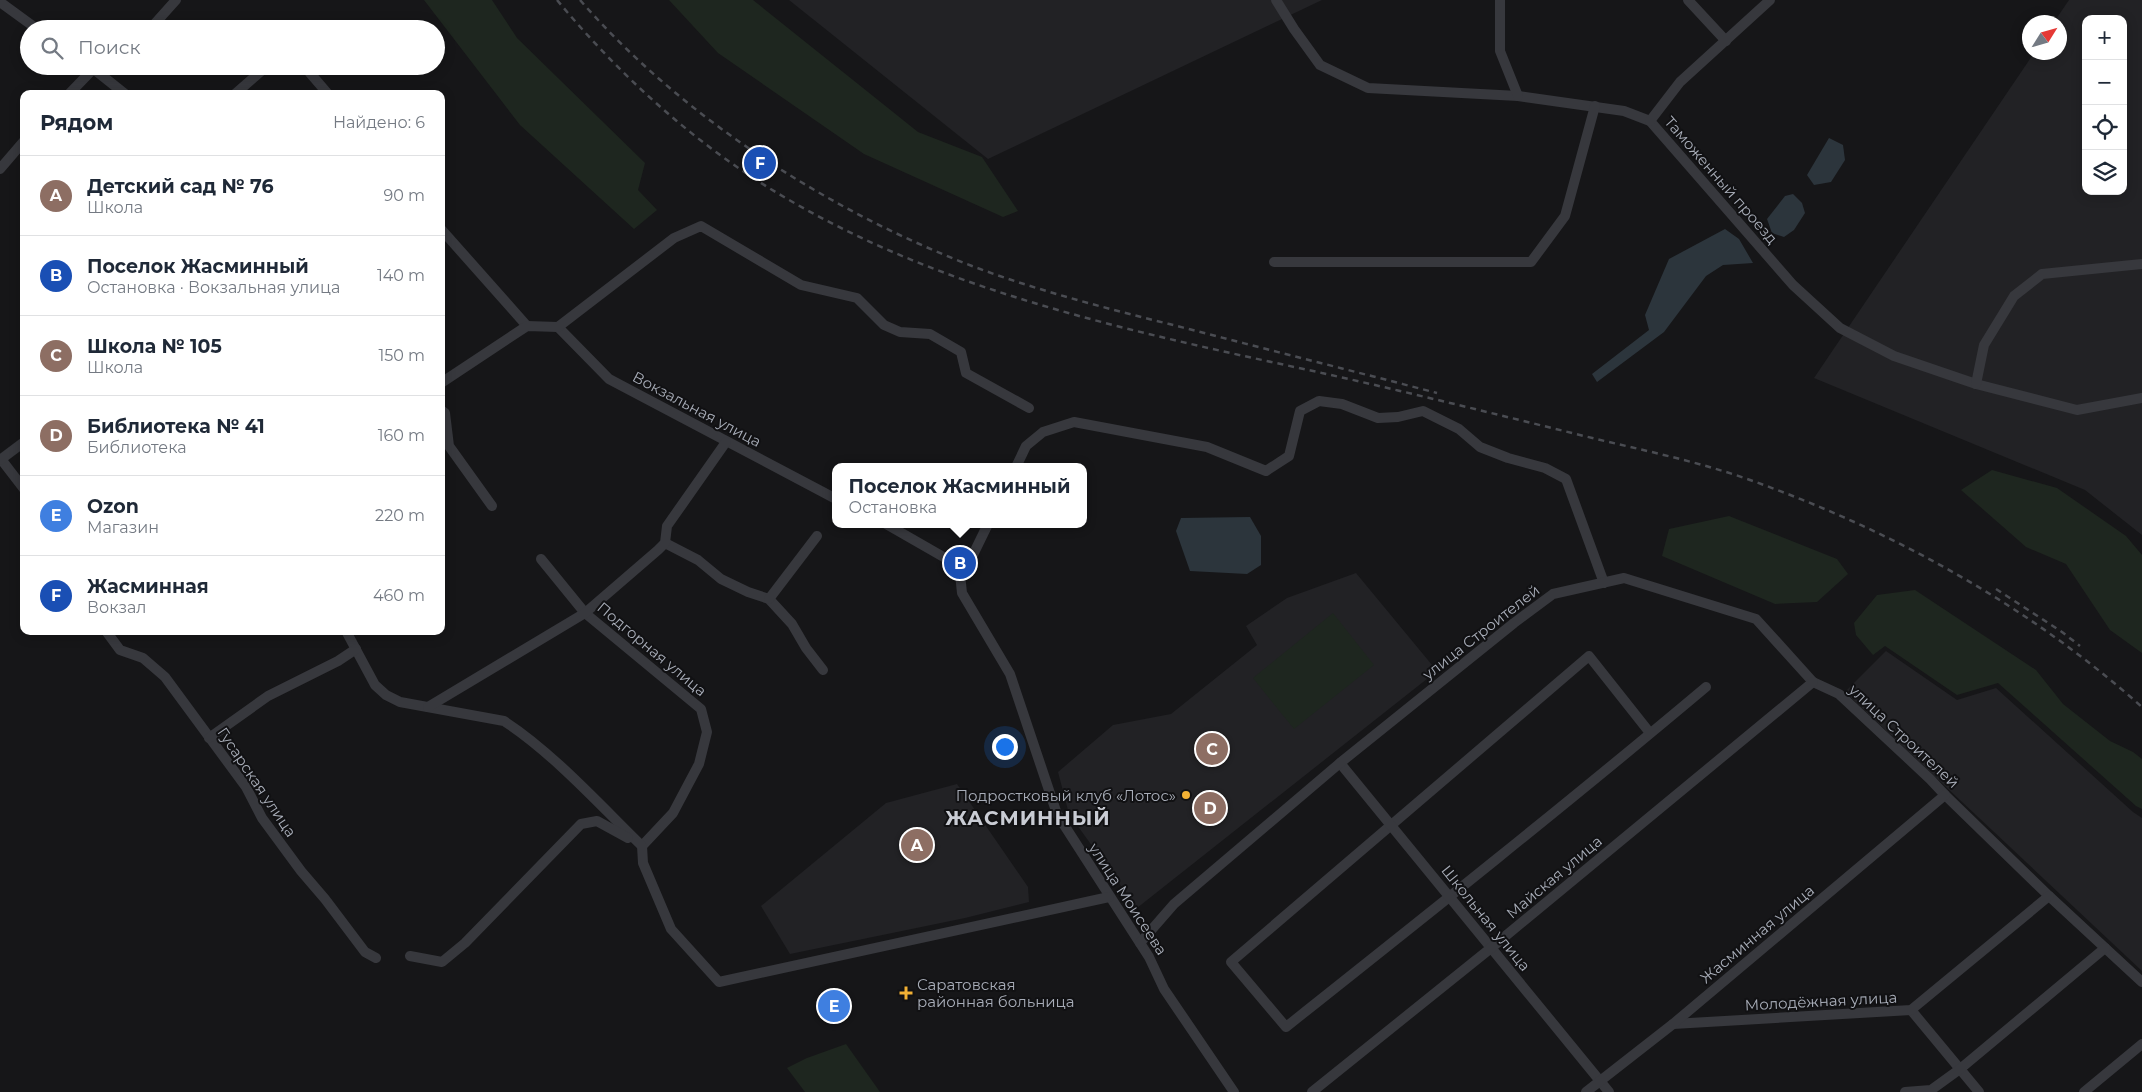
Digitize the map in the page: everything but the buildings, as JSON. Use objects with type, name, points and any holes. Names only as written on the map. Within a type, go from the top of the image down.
[{"type":"street","points":[[158,20],[176,0]]},
{"type":"street","name":"Таможенный проезд","points":[[1276,0],[1320,65],[1368,88],[1518,96],[1624,111],[1650,122],[1793,285],[1840,328],[1894,356],[1976,384],[2077,410],[2142,398]]},
{"type":"street","points":[[1500,0],[1500,51],[1518,96]]},
{"type":"street","points":[[1688,0],[1726,41]]},
{"type":"street","points":[[1650,122],[1680,82],[1770,0]]},
{"type":"street","points":[[0,2],[25,20]]},
{"type":"street","points":[[73,90],[86,75]]},
{"type":"street","points":[[102,75],[120,90]]},
{"type":"street","points":[[240,90],[257,75]]},
{"type":"street","points":[[312,75],[325,90]]},
{"type":"street","points":[[1274,262],[1531,262],[1565,216],[1595,106]]},
{"type":"street","points":[[0,169],[20,146]]},
{"type":"street","points":[[445,380],[527,326],[558,327],[674,238],[701,226],[800,285],[858,298],[884,325],[900,332],[930,334],[960,352],[966,373],[1029,408]]},
{"type":"street","points":[[445,234],[527,326]]},
{"type":"street","points":[[1976,384],[1984,345],[2014,296],[2042,274],[2142,264]]},
{"type":"street","name":"Вокзальная улица","points":[[558,327],[609,379],[832,497]]},
{"type":"street","points":[[1018,463],[1026,446],[1043,432],[1074,422],[1207,448],[1266,471],[1289,456],[1300,410],[1319,400],[1342,404],[1378,418],[1398,417],[1423,411],[1459,429],[1480,447],[1508,458],[1545,468],[1566,479],[1604,583]]},
{"type":"street","points":[[445,413],[449,446],[492,506]]},
{"type":"street","points":[[428,707],[585,613],[606,596],[665,543],[667,526],[726,442]]},
{"type":"street","points":[[20,445],[1,459],[20,484]]},
{"type":"street","points":[[893,528],[947,559],[960,574],[969,563],[986,528]]},
{"type":"street","points":[[769,599],[818,536]]},
{"type":"street","points":[[665,543],[698,560],[721,580],[769,599],[792,624],[806,648],[823,670]]},
{"type":"street","name":"Подгорная улица","points":[[541,559],[585,613],[701,709],[707,732],[699,764],[673,813],[642,846]]},
{"type":"street","name":"улица Моисеева","points":[[960,574],[962,593],[1010,674],[1056,814],[1149,957],[1164,989],[1234,1092]]},
{"type":"street","name":"улица Строителей","points":[[1140,943],[1174,904],[1340,763],[1514,624],[1554,594],[1624,578],[1756,619],[1813,682],[1839,694],[1930,778],[1945,795],[2049,896],[2142,982]]},
{"type":"street","name":"Гусарская улица","points":[[109,635],[120,650],[142,658],[165,677],[246,787],[262,818],[301,871],[326,899],[365,952],[376,958]]},
{"type":"street","points":[[348,635],[375,685],[386,695],[400,702],[504,721],[554,761],[642,846],[643,864],[671,929],[719,982],[1109,897]]},
{"type":"street","points":[[209,738],[268,696],[338,662],[356,649]]},
{"type":"street","points":[[1650,733],[1589,656],[1231,962],[1286,1027],[1449,897],[1650,733],[1706,687]]},
{"type":"street","name":"Майская улица","points":[[1312,1092],[1491,948],[1813,682]]},
{"type":"street","name":"Школьная улица","points":[[1340,763],[1609,1092]]},
{"type":"street","name":"Жасминная улица","points":[[1586,1092],[1674,1024],[1945,795]]},
{"type":"street","points":[[410,956],[442,962],[465,943],[581,824],[598,821],[642,846]]},
{"type":"street","name":"Молодёжная улица","points":[[1674,1024],[1911,1010],[2049,896]]},
{"type":"street","points":[[1906,1092],[1931,1090],[1960,1069],[2105,948]]},
{"type":"street","points":[[1911,1010],[1979,1092]]},
{"type":"street","points":[[2084,1092],[2142,1044]]},
{"type":"shaded area","points":[[424,0],[492,0],[517,38],[645,163],[638,190],[657,210],[634,229],[520,125],[445,27],[445,20],[439,20]]},
{"type":"shaded area","points":[[669,0],[753,0],[918,132],[982,157],[1018,211],[1003,217],[864,154],[718,53]]},
{"type":"shaded area","points":[[789,0],[1322,0],[988,159]]},
{"type":"shaded area","points":[[2069,0],[2142,0],[2142,535],[2085,490],[1814,378],[2029,60],[2067,60],[2067,15],[2059,15]]},
{"type":"shaded area","points":[[1829,138],[1843,145],[1845,160],[1831,182],[1814,185],[1807,175]]},
{"type":"shaded area","points":[[1793,194],[1802,203],[1805,213],[1794,230],[1784,237],[1772,233],[1767,219],[1785,196]]},
{"type":"shaded area","points":[[1725,229],[1739,239],[1753,263],[1723,265],[1706,276],[1664,332],[1597,382],[1592,374],[1649,330],[1645,315],[1669,259]]},
{"type":"shaded area","points":[[1992,470],[2057,488],[2126,536],[2142,555],[2142,653],[2110,630],[2066,564],[2026,547],[1961,490]]},
{"type":"shaded area","points":[[1729,516],[1837,559],[1848,574],[1817,602],[1775,604],[1662,556],[1669,529]]},
{"type":"shaded area","points":[[1250,517],[1261,536],[1261,565],[1247,574],[1190,571],[1176,531],[1181,518]]},
{"type":"shaded area","points":[[1356,573],[1437,671],[1137,908],[1069,814],[1058,772],[1113,725],[1171,714],[1257,645],[1246,626],[1287,598]]},
{"type":"shaded area","points":[[1915,590],[2036,670],[2063,704],[2110,741],[2133,752],[2142,759],[2142,809],[2136,806],[1998,683],[1957,695],[1885,646],[1873,655],[1856,635],[1854,623],[1877,595]]},
{"type":"shaded area","points":[[1333,613],[1374,665],[1294,729],[1253,678]]},
{"type":"shaded area","points":[[1886,651],[1957,700],[1996,688],[2133,812],[2142,818],[2142,971],[1845,692]]},
{"type":"shaded area","points":[[957,784],[1028,887],[1029,902],[965,918],[790,954],[761,906],[886,803]]},
{"type":"shaded area","points":[[846,1044],[880,1092],[805,1092],[787,1068],[807,1058]]},
{"type":"railway","points":[[557,0],[634,83],[691,133],[721,156],[784,197],[847,231],[911,260],[978,285],[1114,325],[1383,387],[1659,454],[1753,481],[1806,501],[1858,524],[1909,548],[1958,575],[2054,636],[2099,670],[2142,707]]},
{"type":"railway","points":[[580,0],[620,43],[664,83],[711,121],[760,156],[811,188],[864,217],[918,243],[972,266],[1077,300],[1437,393]]},
{"type":"railway","points":[[1996,589],[2080,646]]},
{"type":"place","name":"Жасминная","points":[[760,163]]},
{"type":"place","name":"Поселок Жасминный","points":[[960,563]]},
{"type":"place","name":"Школа № 105","points":[[1212,749]]},
{"type":"place","name":"Подростковый клуб «Лотос»","points":[[1186,795]]},
{"type":"place","name":"Библиотека № 41","points":[[1210,808]]},
{"type":"place","name":"Детский сад № 76","points":[[917,845]]},
{"type":"place","name":"Саратовская районная больница","points":[[906,993]]},
{"type":"place","name":"Ozon","points":[[834,1006]]},
{"type":"district","name":"ЖАСМИННЫЙ","points":[[1028,818]]}]
